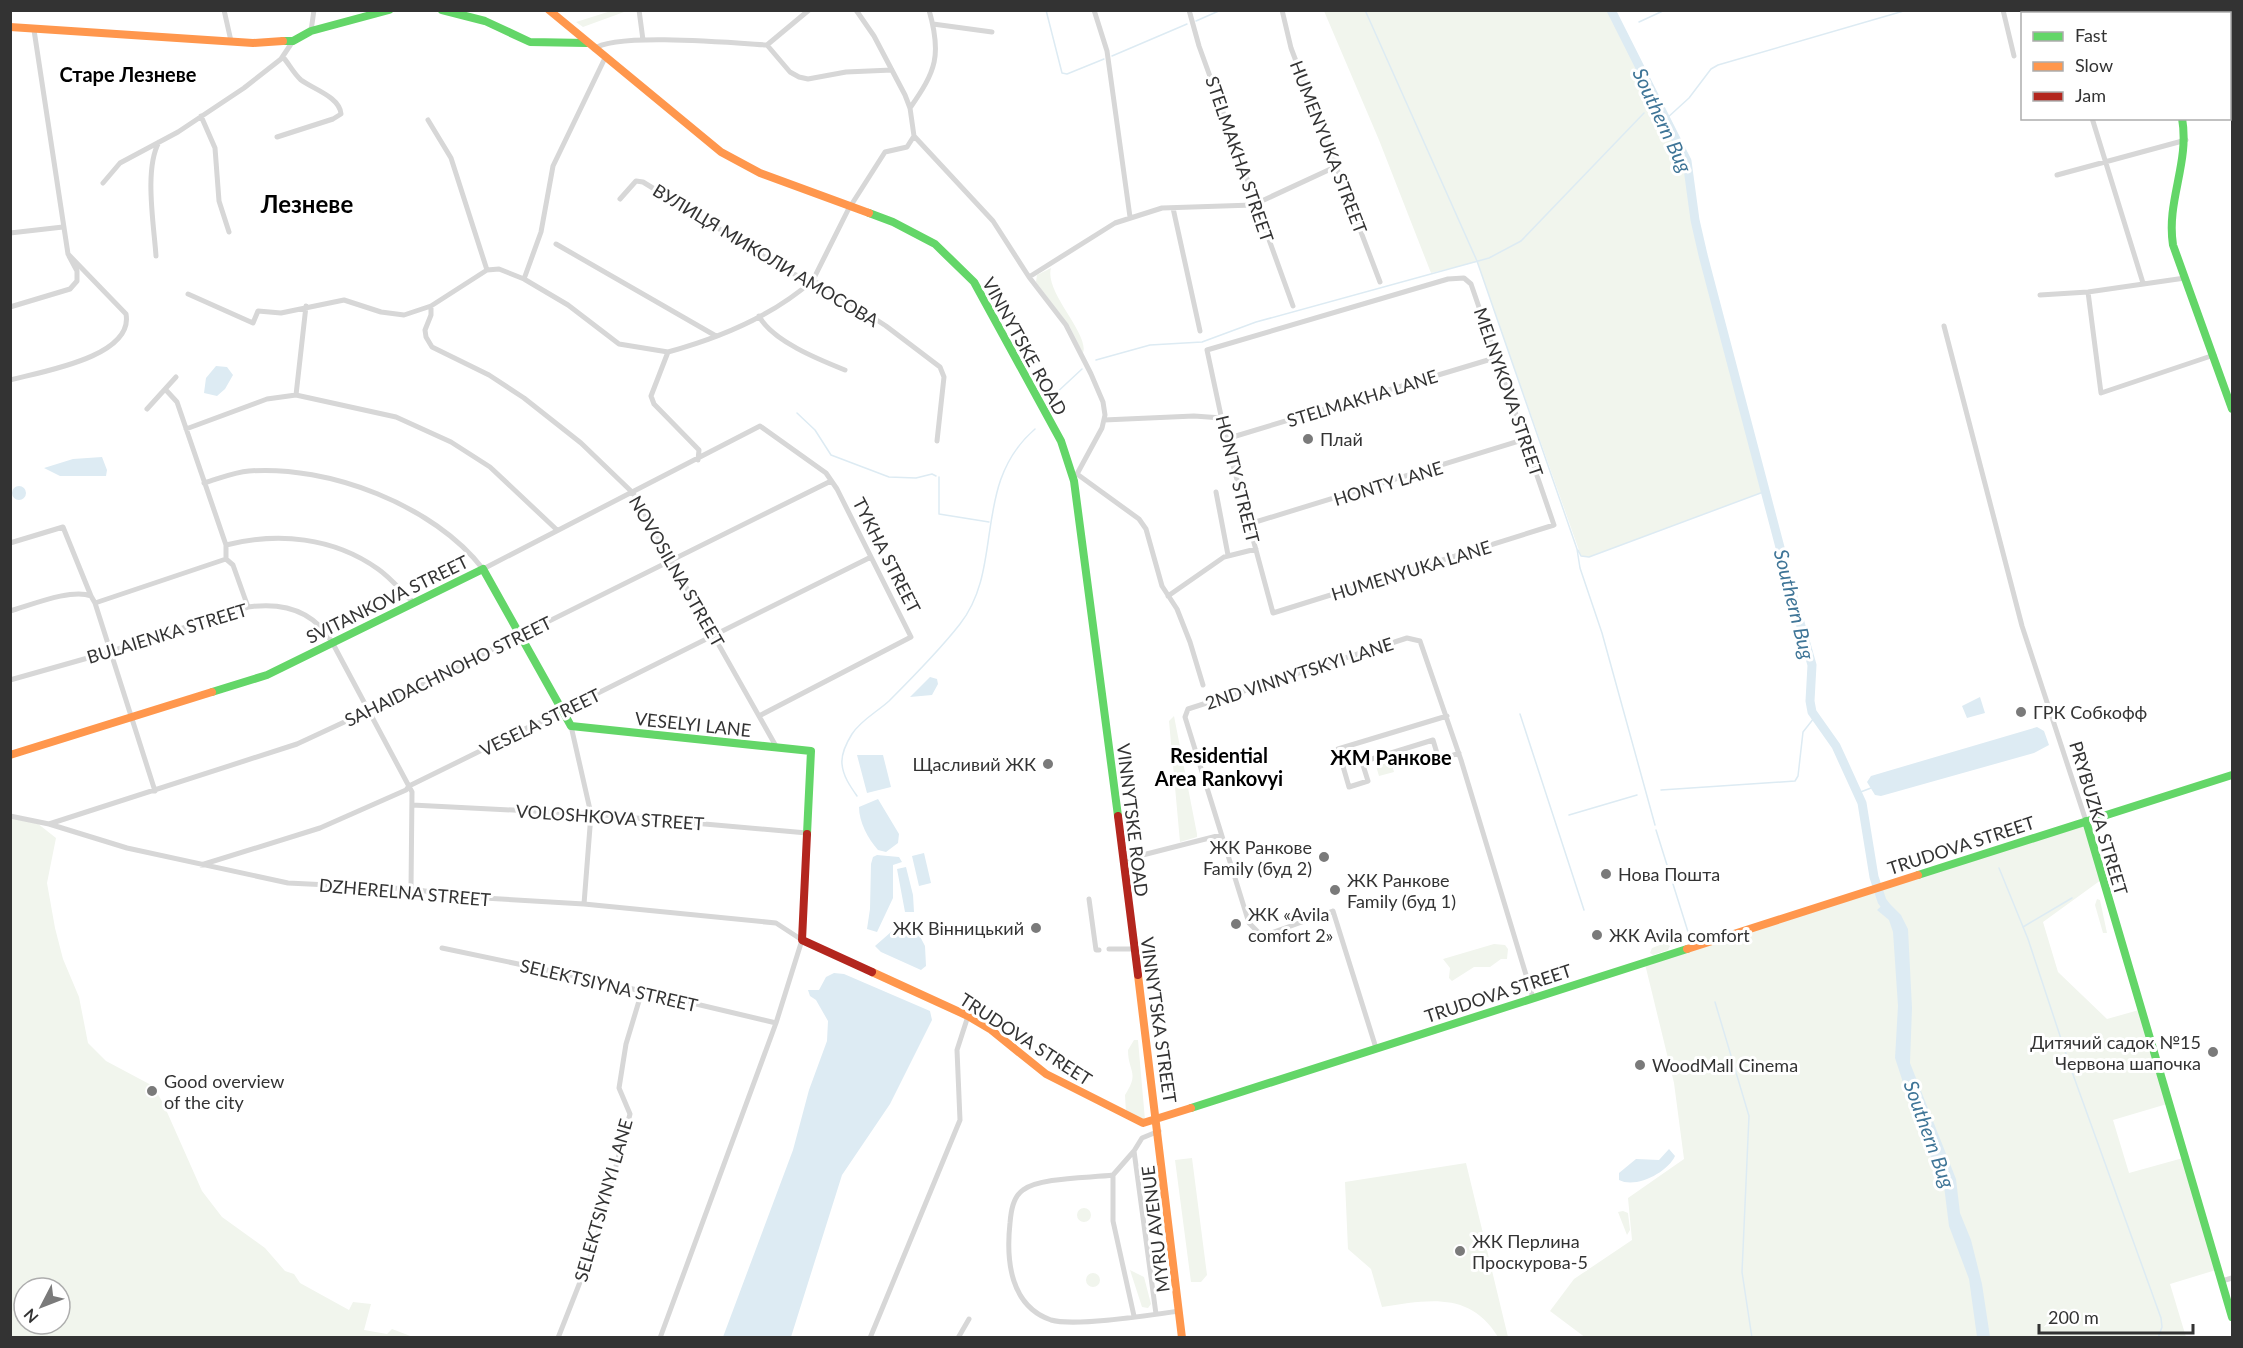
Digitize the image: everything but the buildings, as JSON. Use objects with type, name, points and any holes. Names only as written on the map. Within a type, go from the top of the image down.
[{"type":"street","points":[[224,10],[231,41]]},
{"type":"street","points":[[311,31],[314,10]]},
{"type":"street","points":[[103,183],[120,163],[159,142],[244,88],[283,57],[293,41],[311,31],[389,10]]},
{"type":"street","points":[[442,10],[485,21],[530,42],[587,42]]},
{"type":"street","name":"VINNYTSKE ROAD","points":[[549,10],[721,152],[760,173],[851,205],[935,244],[974,282],[1061,441],[1075,475],[1132,926]]},
{"type":"street","points":[[639,10],[643,40]]},
{"type":"street","points":[[594,49],[606,42],[643,40],[767,45],[809,10]]},
{"type":"street","points":[[856,10],[874,36],[910,108],[914,136],[993,221],[1029,277],[1066,325],[1103,402],[1102,428],[1075,475],[1139,519],[1146,529],[1162,586],[1177,609],[1203,685]]},
{"type":"street","points":[[910,108],[930,80],[937,59],[929,10]]},
{"type":"street","points":[[1094,10],[1107,51],[1130,217]]},
{"type":"street","name":"STELMAKHA STREET","points":[[1189,10],[1255,204],[1293,306]]},
{"type":"street","name":"HUMENYUKA STREET","points":[[1282,10],[1291,48],[1380,282]]},
{"type":"street","points":[[2002,10],[2014,56]]},
{"type":"street","points":[[933,24],[992,32]]},
{"type":"street","points":[[10,27],[231,41],[293,41]]},
{"type":"street","points":[[10,307],[70,289],[77,281],[77,271],[68,254],[63,227],[34,30]]},
{"type":"street","points":[[767,45],[790,72],[798,77],[808,79],[846,72],[892,70]]},
{"type":"street","points":[[278,137],[333,119],[340,114],[340,109],[335,103],[303,81],[283,57]]},
{"type":"street","points":[[525,279],[541,232],[553,166],[605,58]]},
{"type":"street","points":[[201,116],[215,148],[219,201],[229,232]]},
{"type":"street","points":[[428,120],[451,158],[482,261],[487,270]]},
{"type":"street","points":[[2093,120],[2143,283]]},
{"type":"street","points":[[2182,120],[2186,140],[2170,226],[2185,278],[2232,409]]},
{"type":"street","points":[[188,294],[253,323],[258,311],[281,313],[306,306],[344,300],[381,312],[404,315],[431,306],[487,270],[499,269],[525,279],[568,306],[619,344],[669,352],[716,336],[759,316],[813,280],[851,205],[885,152],[907,147],[914,136]]},
{"type":"street","points":[[2057,175],[2186,140]]},
{"type":"street","points":[[156,256],[152,188],[156,148],[159,142]]},
{"type":"street","points":[[1029,277],[1115,223],[1130,217],[1173,208],[1226,208],[1255,204],[1335,167]]},
{"type":"street","name":"ВУЛИЦЯ МИКОЛИ АМОСОВА","points":[[620,199],[636,181],[643,182],[791,273],[804,280],[813,280],[886,326],[940,367],[944,377],[937,441]]},
{"type":"street","points":[[1173,208],[1200,331]]},
{"type":"street","points":[[10,233],[63,227]]},
{"type":"street","points":[[555,244],[716,336]]},
{"type":"street","points":[[10,380],[94,356],[108,348],[123,333],[126,314],[68,254]]},
{"type":"street","name":"MELNYKOVA STREET","points":[[1448,279],[1464,278],[1471,284],[1554,525]]},
{"type":"street","points":[[2040,295],[2088,292],[2185,278]]},
{"type":"street","name":"HONTY STREET","points":[[1271,608],[1227,439],[1207,350],[1448,279]]},
{"type":"street","points":[[2088,292],[2101,393],[2214,355]]},
{"type":"street","points":[[296,395],[306,306]]},
{"type":"street","name":"NOVOSILNA STREET","points":[[431,306],[431,315],[425,330],[432,347],[489,375],[524,398],[581,443],[633,493],[716,636],[777,748]]},
{"type":"street","points":[[759,316],[768,329],[789,343],[845,370]]},
{"type":"street","name":"PRYBUZKA STREET","points":[[1944,326],[2022,626],[2086,821],[2232,1317]]},
{"type":"street","points":[[669,352],[651,396],[654,404],[699,450],[698,460]]},
{"type":"street","name":"STELMAKHA LANE","points":[[1227,439],[1498,357]]},
{"type":"street","points":[[147,409],[176,377]]},
{"type":"street","points":[[165,389],[177,402],[226,545],[226,559],[233,565],[248,607]]},
{"type":"street","points":[[186,429],[267,399],[296,395],[396,417],[451,442],[490,467],[557,530]]},
{"type":"street","points":[[1104,420],[1194,416],[1222,418]]},
{"type":"street","name":"SVITANKOVA STREET","points":[[10,755],[267,675],[633,493],[760,426]]},
{"type":"street","name":"TYKHA STREET","points":[[759,716],[911,636],[826,473],[760,426]]},
{"type":"street","name":"HONTY LANE","points":[[1249,524],[1526,439]]},
{"type":"street","points":[[204,483],[246,471],[282,471],[339,482],[388,497],[439,526],[472,555],[483,568],[571,726],[591,814],[584,904]]},
{"type":"street","name":"SAHAIDACHNOHO STREET","points":[[49,824],[297,744],[831,481]]},
{"type":"street","points":[[1216,492],[1228,555]]},
{"type":"street","name":"HUMENYUKA LANE","points":[[1271,608],[1273,613],[1554,525]]},
{"type":"street","points":[[10,543],[63,527],[95,603],[155,791]]},
{"type":"street","points":[[226,545],[248,540],[297,538],[344,550],[380,571],[412,602]]},
{"type":"street","points":[[1168,596],[1228,555],[1256,549]]},
{"type":"street","name":"VESELA STREET","points":[[201,865],[320,828],[405,790],[871,557]]},
{"type":"street","points":[[95,603],[226,559]]},
{"type":"street","points":[[10,611],[70,594],[92,596]]},
{"type":"street","name":"BULAIENKA STREET","points":[[10,680],[109,652],[248,607],[269,604],[295,608],[321,625],[332,642],[412,792],[411,889]]},
{"type":"street","name":"2ND VINNYTSKYI LANE","points":[[1221,836],[1185,717],[1188,709],[1414,638],[1424,648],[1447,716],[1533,998]]},
{"type":"street","points":[[1447,716],[1338,749],[1349,787],[1368,781],[1362,762],[1433,740],[1439,760],[1459,753]]},
{"type":"street","name":"VESELYI LANE","points":[[571,726],[811,751],[807,833]]},
{"type":"street","name":"TRUDOVA STREET","points":[[802,940],[968,1016],[990,1029],[1046,1074],[1143,1123],[2232,775]]},
{"type":"street","name":"VOLOSHKOVA STREET","points":[[412,805],[591,814],[807,833]]},
{"type":"street","name":"DZHERELNA STREET","points":[[10,816],[49,824],[83,836],[201,865],[288,883],[411,889],[466,897],[584,904],[776,923],[802,940]]},
{"type":"street","points":[[660,1338],[776,1023],[802,940],[807,833]]},
{"type":"street","points":[[1124,860],[1221,836],[1249,923],[1258,933],[1271,933],[1333,911],[1376,1048]]},
{"type":"street","points":[[1089,899],[1096,950],[1099,950]]},
{"type":"street","name":"VINNYTSKA STREET","points":[[1132,926],[1157,1118]]},
{"type":"street","name":"SELEKTSIYNA STREET","points":[[442,948],[776,1023]]},
{"type":"street","points":[[1110,948],[1134,949]]},
{"type":"street","name":"SELEKTSIYNYI LANE","points":[[558,1338],[594,1244],[630,1114],[619,1088],[626,1044],[642,992]]},
{"type":"street","points":[[870,1338],[960,1120],[957,1050],[968,1016]]},
{"type":"street","name":"MYRU AVENUE","points":[[1157,1118],[1182,1338]]},
{"type":"street","points":[[1134,1316],[1113,1221],[1113,1175],[1142,1138],[1159,1131]]},
{"type":"street","points":[[1135,1149],[1155,1314]]},
{"type":"street","points":[[1113,1175],[1041,1183],[1025,1188],[1015,1199],[1011,1215],[1008,1258],[1011,1273],[1022,1298],[1041,1316],[1059,1322],[1179,1311]]},
{"type":"street","points":[[2222,1281],[2232,1278]]},
{"type":"street","points":[[958,1338],[969,1319]]},
{"type":"shaded area","points":[[611,11],[624,12],[583,27],[576,22]]},
{"type":"shaded area","points":[[1324,11],[1611,11],[1687,161],[1695,220],[1703,255],[1766,491],[1589,557],[1581,556],[1477,262],[1431,273],[1379,140]]},
{"type":"shaded area","points":[[1051,268],[1054,289],[1080,335],[1083,353],[1070,327],[1036,282],[1037,275]]},
{"type":"shaded area","points":[[1174,716],[1197,834],[1197,837],[1180,842],[1169,721]]},
{"type":"shaded area","points":[[1391,762],[1394,772],[1379,776],[1376,766]]},
{"type":"shaded area","points":[[10,816],[37,823],[56,838],[47,883],[55,928],[63,959],[79,997],[88,1043],[106,1061],[153,1086],[163,1103],[202,1191],[222,1217],[265,1248],[285,1271],[294,1274],[300,1283],[349,1310],[353,1302],[371,1304],[364,1330],[387,1334],[392,1329],[413,1337],[11,1337]]},
{"type":"shaded area","points":[[2084,824],[2101,880],[2043,922],[2058,972],[2107,1019],[2139,1010],[2167,1104],[2113,1120],[2129,1173],[2183,1158],[2216,1270],[2170,1284],[2186,1337],[1586,1338],[1550,1311],[1574,1279],[1632,1240],[1628,1198],[1684,1159],[1674,1083],[1645,964]]},
{"type":"shaded area","points":[[2097,899],[2100,900],[2107,933],[2103,933],[2095,905]]},
{"type":"shaded area","points":[[1665,943],[1670,946],[1668,950],[1653,955],[1650,953],[1652,948]]},
{"type":"shaded area","points":[[1494,944],[1505,945],[1508,949],[1507,959],[1501,959],[1490,967],[1474,967],[1452,981],[1449,978],[1450,968],[1443,959]]},
{"type":"shaded area","points":[[1134,1040],[1138,1040],[1145,1120],[1126,1113],[1125,1095],[1133,1076],[1128,1050]]},
{"type":"shaded area","points":[[1192,1158],[1207,1275],[1201,1282],[1191,1282],[1175,1160]]},
{"type":"shaded area","points":[[1466,1163],[1508,1337],[1498,1337],[1487,1322],[1475,1312],[1461,1305],[1432,1301],[1382,1307],[1371,1269],[1348,1249],[1345,1182]]},
{"type":"shaded area","points":[[1081,1208],[1087,1208],[1091,1215],[1087,1222],[1081,1222],[1077,1218],[1077,1212]]},
{"type":"shaded area","points":[[1618,1212],[1628,1213],[1630,1230],[1627,1235]]},
{"type":"shaded area","points":[[1130,1270],[1144,1277],[1151,1304],[1148,1308],[1142,1307]]},
{"type":"shaded area","points":[[1090,1273],[1096,1273],[1100,1280],[1096,1287],[1090,1287],[1086,1283],[1086,1277]]},
{"type":"water","points":[[216,366],[227,367],[233,375],[225,389],[217,396],[204,393],[206,378]]},
{"type":"water","points":[[102,457],[107,470],[106,476],[60,476],[44,468],[73,459]]},
{"type":"water","points":[[19,486],[24,488],[26,493],[24,498],[19,500],[14,498],[12,493],[14,488]]},
{"type":"water","points":[[930,677],[937,679],[938,684],[932,695],[910,697]]},
{"type":"water","points":[[1980,697],[1985,713],[1967,718],[1962,706]]},
{"type":"water","points":[[2037,727],[2044,731],[2049,745],[2034,753],[1881,796],[1875,795],[1867,782],[1871,776]]},
{"type":"water","points":[[857,755],[883,755],[891,787],[867,793]]},
{"type":"water","points":[[878,799],[899,834],[898,843],[886,852],[878,850],[871,841],[859,813],[859,807]]},
{"type":"water","points":[[924,853],[931,883],[919,886],[912,856]]},
{"type":"water","points":[[877,855],[899,857],[902,862],[893,865],[893,898],[877,932],[867,929],[871,864],[873,857]]},
{"type":"water","points":[[906,867],[913,895],[914,912],[905,912],[897,869]]},
{"type":"water","points":[[1887,901],[1901,915],[1908,929],[1912,1008],[1910,1063],[1956,1179],[1960,1213],[1971,1240],[1982,1284],[1990,1337],[1977,1337],[1969,1279],[1949,1226],[1944,1186],[1917,1125],[1895,1058],[1898,1006],[1893,932],[1889,920],[1877,910]]},
{"type":"water","points":[[913,923],[925,946],[926,966],[921,970],[881,952],[875,946],[891,932]]},
{"type":"water","points":[[834,973],[844,974],[930,1011],[932,1020],[890,1104],[842,1175],[791,1337],[723,1337],[793,1150],[809,1090],[827,1041],[828,1021],[808,990],[819,990],[826,977]]},
{"type":"water","points":[[1669,1149],[1675,1156],[1659,1173],[1642,1181],[1619,1180],[1619,1173],[1636,1159],[1659,1160]]},
{"type":"waterway","points":[[1046,10],[1062,73],[1067,74],[1104,59]]},
{"type":"waterway","points":[[1196,21],[1221,10]]},
{"type":"waterway","points":[[1365,10],[1477,261],[1577,549],[1580,568],[1602,633],[1655,825]]},
{"type":"waterway","name":"Southern Bug","points":[[1611,10],[1687,161],[1695,220],[1703,255],[1812,665],[1810,701],[1812,712],[1836,746],[1862,803],[1874,877],[1882,901],[1890,912]]},
{"type":"waterway","points":[[1639,22],[1665,10]]},
{"type":"waterway","points":[[1666,119],[1689,98],[1711,69],[1718,65],[1907,10]]},
{"type":"waterway","points":[[1112,56],[1187,24]]},
{"type":"waterway","points":[[1648,110],[1657,102]]},
{"type":"waterway","points":[[1096,360],[1150,345],[1202,342],[1256,322],[1489,258],[1521,241],[1644,113]]},
{"type":"waterway","points":[[1050,411],[1053,396],[1082,369]]},
{"type":"waterway","points":[[797,413],[815,430],[831,455],[889,477],[916,478],[932,474],[936,476]]},
{"type":"waterway","points":[[857,796],[847,781],[842,764],[846,744],[860,724],[889,701],[943,644],[960,624],[974,602],[982,577],[995,500],[1003,475],[1015,451],[1035,429]]},
{"type":"waterway","points":[[939,477],[939,514],[989,522]]},
{"type":"waterway","points":[[1578,550],[1581,556],[1589,557],[1766,491]]},
{"type":"waterway","points":[[1520,714],[1584,910]]},
{"type":"waterway","points":[[1661,790],[1795,781],[1798,776],[1803,732],[1814,718]]},
{"type":"waterway","points":[[1858,793],[1871,788]]},
{"type":"waterway","points":[[1569,815],[1637,795]]},
{"type":"waterway","points":[[1656,830],[1689,935]]},
{"type":"waterway","points":[[1999,868],[2028,939],[2071,1069],[2161,1318],[2162,1327],[2158,1338]]},
{"type":"waterway","points":[[2023,927],[2072,898]]},
{"type":"waterway","points":[[1715,1002],[1749,1116],[1742,1272],[1752,1338]]},
{"type":"traffic: fast","points":[[283,41],[293,41],[311,31],[389,10]]},
{"type":"traffic: fast","points":[[442,10],[485,21],[530,42],[587,43]]},
{"type":"traffic: fast","points":[[2182,120],[2183,151],[2173,213],[2173,245],[2232,409]]},
{"type":"traffic: fast","points":[[869,213],[893,222],[935,244],[974,282],[1061,441],[1074,481],[1118,816]]},
{"type":"traffic: fast","points":[[212,692],[267,675],[483,569],[571,726],[811,751],[807,834]]},
{"type":"traffic: fast","points":[[1918,875],[2232,775]]},
{"type":"traffic: fast","points":[[2086,821],[2232,1317]]},
{"type":"traffic: fast","points":[[1191,1108],[1687,949]]},
{"type":"traffic: slow","points":[[549,10],[721,152],[760,173],[869,213]]},
{"type":"traffic: slow","points":[[10,27],[253,43],[283,41]]},
{"type":"traffic: slow","points":[[10,755],[212,692]]},
{"type":"traffic: slow","points":[[1687,949],[1918,875]]},
{"type":"traffic: slow","points":[[872,972],[968,1016],[990,1029],[1046,1074],[1143,1123],[1191,1108]]},
{"type":"traffic: slow","points":[[1138,975],[1182,1338]]},
{"type":"traffic: jam","points":[[1118,816],[1138,975]]},
{"type":"traffic: jam","points":[[807,834],[802,940],[872,972]]},
{"type":"place","name":"Плай","points":[[1308,439]]},
{"type":"place","name":"ГРК Собкофф","points":[[2021,712]]},
{"type":"place","name":"Щасливий ЖК","points":[[1048,764]]},
{"type":"place","name":"ЖК Ранкове Family (буд 2)","points":[[1324,857]]},
{"type":"place","name":"Нова Пошта","points":[[1606,874]]},
{"type":"place","name":"ЖК Ранкове Family (буд 1)","points":[[1335,890]]},
{"type":"place","name":"ЖК «Avila comfort 2»","points":[[1236,924]]},
{"type":"place","name":"ЖК Вінницький","points":[[1036,928]]},
{"type":"place","name":"ЖК Avila comfort","points":[[1597,935]]},
{"type":"place","name":"Дитячий садок №15 Червона шапочка","points":[[2213,1052]]},
{"type":"place","name":"WoodMall Cinema","points":[[1640,1065]]},
{"type":"place","name":"Good overview of the city","points":[[152,1091]]},
{"type":"place","name":"ЖК Перлина Проскурова-5","points":[[1460,1251]]},
{"type":"district","name":"Старе Лезневе","points":[[128,74]]},
{"type":"district","name":"Лезневе","points":[[307,203]]},
{"type":"district","name":"ЖМ Ранкове","points":[[1391,757]]},
{"type":"district","name":"Residential Area Rankovyi","points":[[1219,766]]}]
